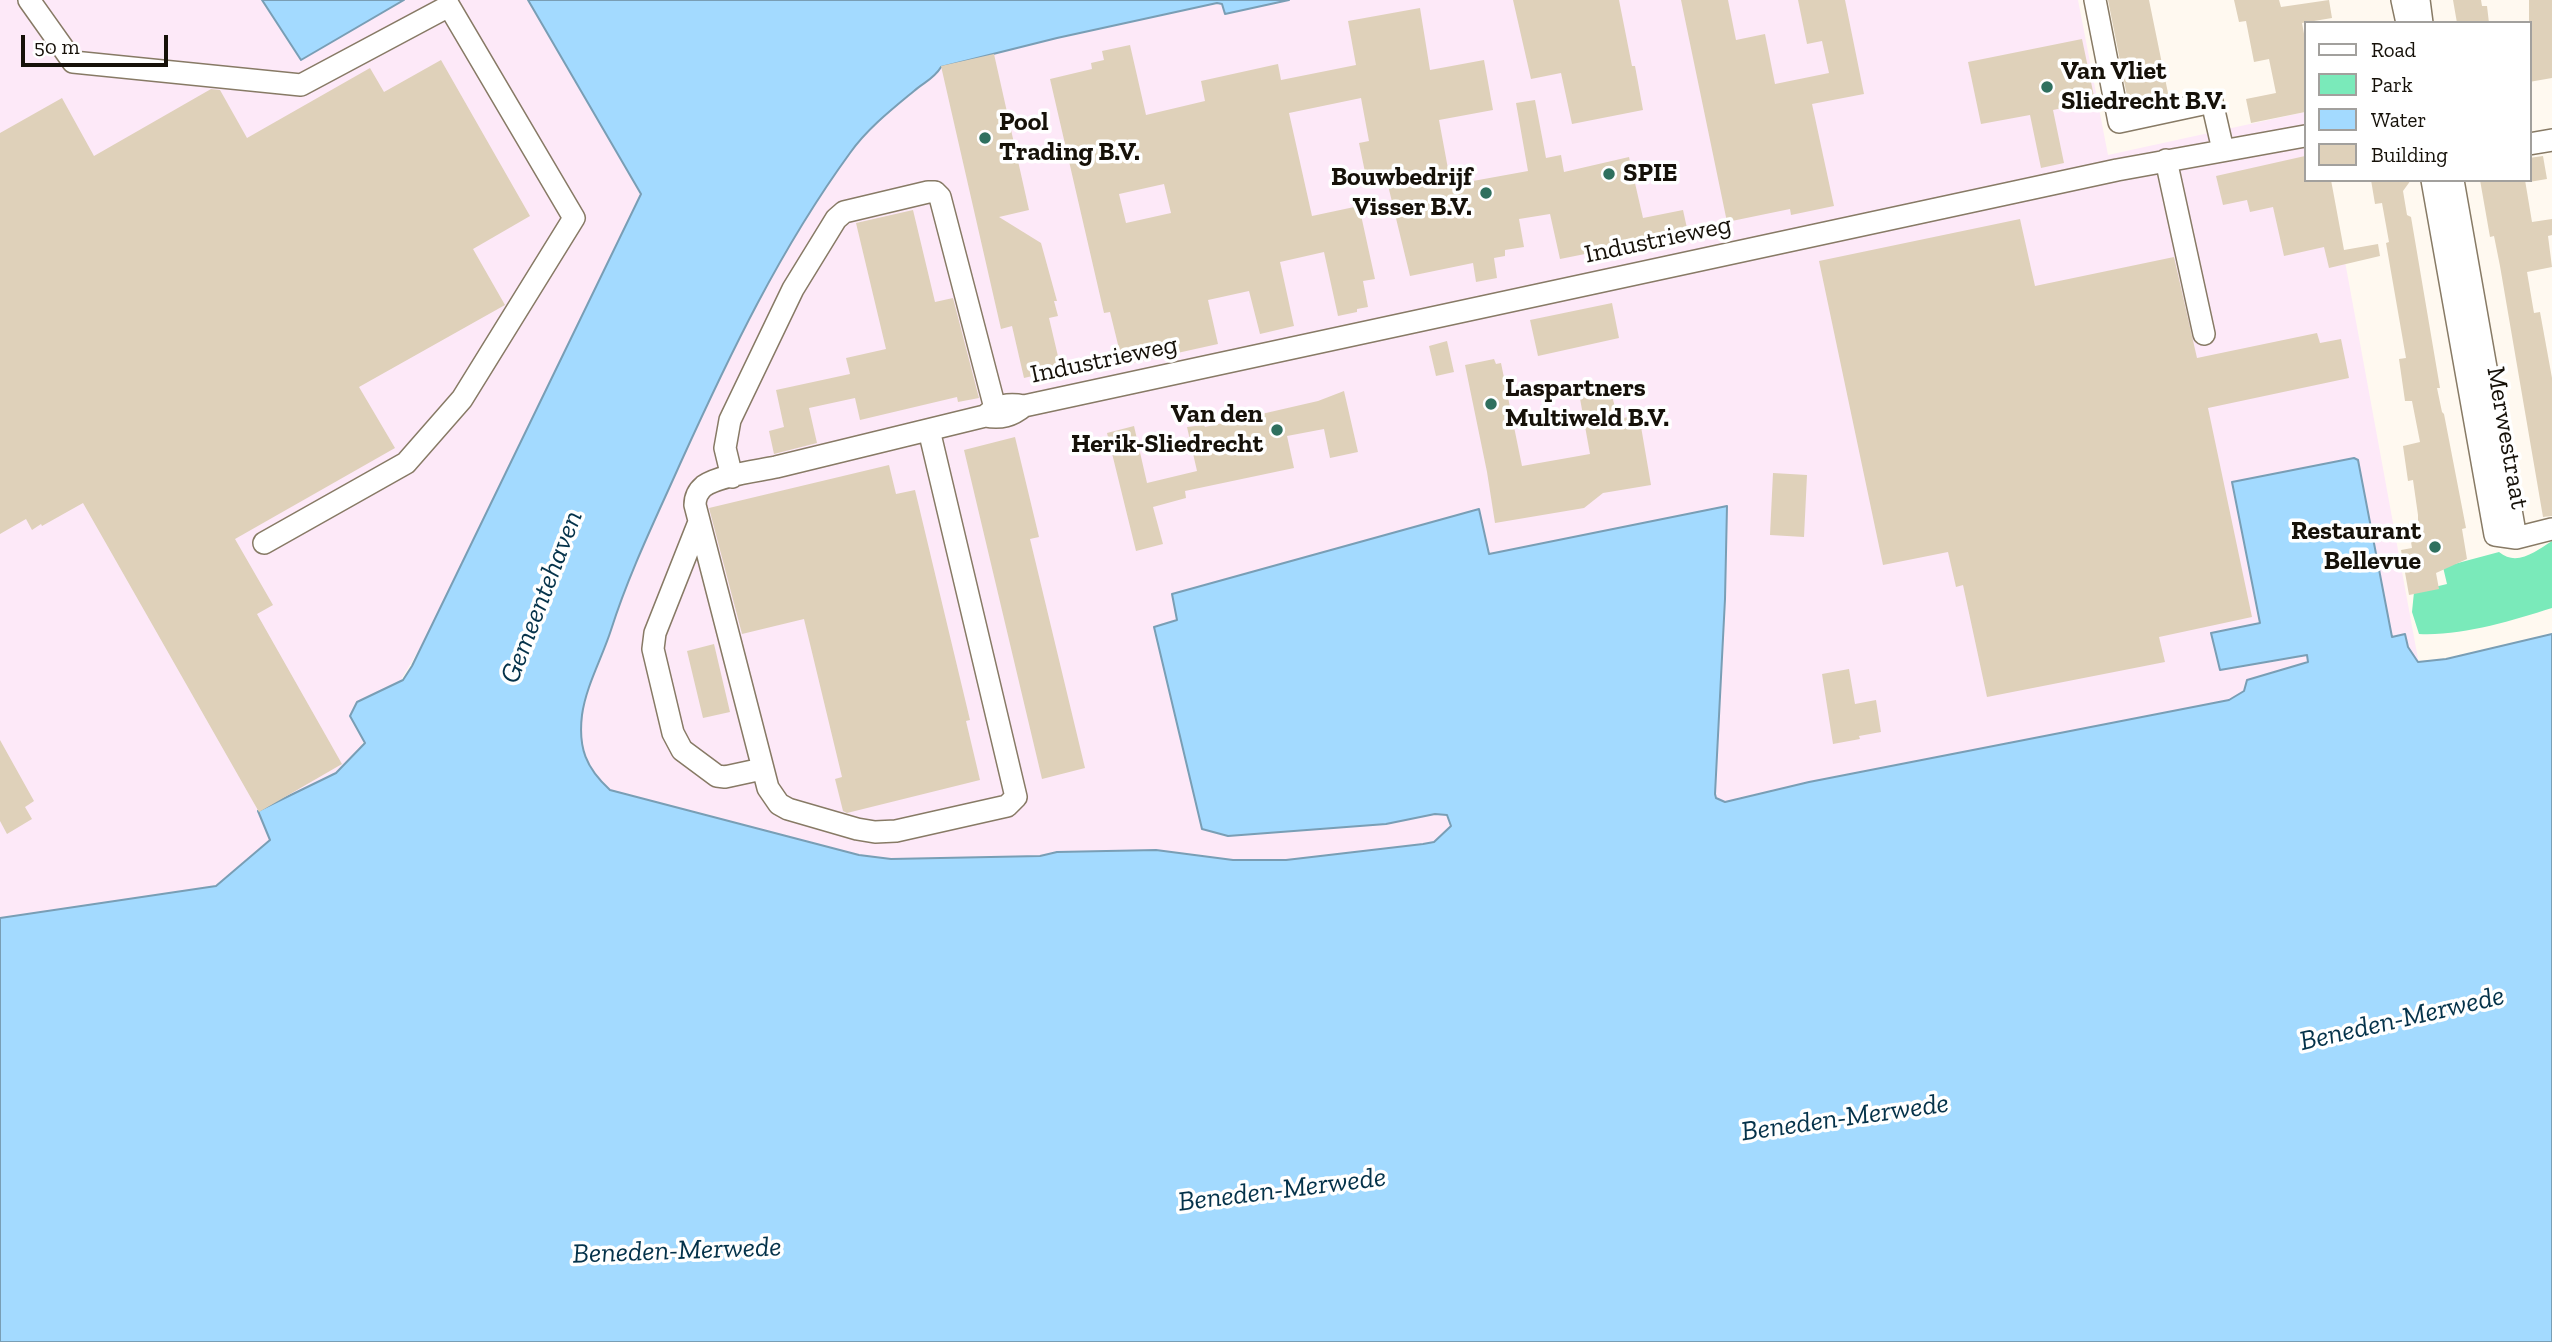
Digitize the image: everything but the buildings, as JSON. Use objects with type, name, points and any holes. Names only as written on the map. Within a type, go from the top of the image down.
[{"type":"street","points":[[29,0],[73,62],[301,85],[449,6],[574,218],[462,399],[406,463],[264,543]]},
{"type":"street","points":[[2095,0],[2119,122],[2212,102],[2223,150]]},
{"type":"street","points":[[2402,0],[2407,21]]},
{"type":"street","points":[[2419,0],[2423,21]]},
{"type":"street","name":"Industrieweg","points":[[699,522],[695,505],[699,492],[711,483],[929,430],[1011,404],[1024,406],[2166,160],[2304,136]]},
{"type":"street","points":[[2531,144],[2552,140]]},
{"type":"street","points":[[2166,160],[2204,334]]},
{"type":"street","name":"Merwestraat","points":[[2432,182],[2495,535],[2516,537],[2453,182]]},
{"type":"street","points":[[732,477],[725,448],[730,420],[793,289],[836,219],[844,212],[928,192],[935,192],[940,197],[990,412]]},
{"type":"street","points":[[699,522],[762,769],[773,797],[789,809],[875,832],[896,831],[1007,806],[1016,797],[929,430]]},
{"type":"street","points":[[699,522],[655,633],[653,649],[673,733],[682,750],[717,776],[725,778],[762,769]]},
{"type":"street","points":[[2516,537],[2552,529]]},
{"type":"shaded area","points":[[0,0],[582,0],[678,221],[260,913],[0,935]]},
{"type":"shaded area","points":[[1142,0],[2078,0],[2108,155],[2304,112],[2304,182],[2330,182],[2432,735],[1778,844],[816,901],[559,795],[557,701],[807,142],[921,41]]},
{"type":"green space","points":[[2552,541],[2552,608],[2469,630],[2419,634],[2412,612],[2414,592],[2447,584],[2443,567],[2499,552],[2519,558]]},
{"type":"water","points":[[262,0],[404,0],[301,60]]},
{"type":"water","points":[[528,0],[1289,0],[1225,14],[1222,4],[1217,3],[941,67],[880,120],[850,153],[778,265],[737,343],[626,588],[584,704],[581,727],[583,747],[595,774],[610,790],[859,855],[891,859],[1156,850],[1233,860],[1286,860],[1434,842],[1451,826],[1447,815],[1435,814],[1386,824],[1228,836],[1202,829],[1154,627],[1177,620],[1172,594],[1479,509],[1489,554],[1727,506],[1715,794],[1716,798],[1725,802],[1809,782],[2229,700],[2244,691],[2247,680],[2308,662],[2307,655],[2220,670],[2211,633],[2260,623],[2232,482],[2354,458],[2358,460],[2392,637],[2405,634],[2408,647],[2418,662],[2446,659],[2552,634],[2552,1342],[0,1342],[0,918],[216,886],[270,840],[258,811],[336,773],[365,743],[350,716],[357,702],[403,680],[412,666],[641,194]]},
{"type":"place","name":"Van Vliet Sliedrecht B.V.","points":[[2047,87]]},
{"type":"place","name":"Pool Trading B.V.","points":[[985,138]]},
{"type":"place","name":"SPIE","points":[[1609,174]]},
{"type":"place","name":"Bouwbedrijf Visser B.V.","points":[[1486,193]]},
{"type":"place","name":"Laspartners Multiweld B.V.","points":[[1491,404]]},
{"type":"place","name":"Van den Herik-Sliedrecht","points":[[1277,430]]},
{"type":"place","name":"Restaurant Bellevue","points":[[2435,547]]},
{"type":"water label","name":"Gemeentehaven","points":[[542,597]]},
{"type":"water label","name":"Beneden-Merwede","points":[[2402,1019]]},
{"type":"water label","name":"Beneden-Merwede","points":[[1845,1118]]},
{"type":"water label","name":"Beneden-Merwede","points":[[1282,1190]]},
{"type":"water label","name":"Beneden-Merwede","points":[[677,1251]]}]
